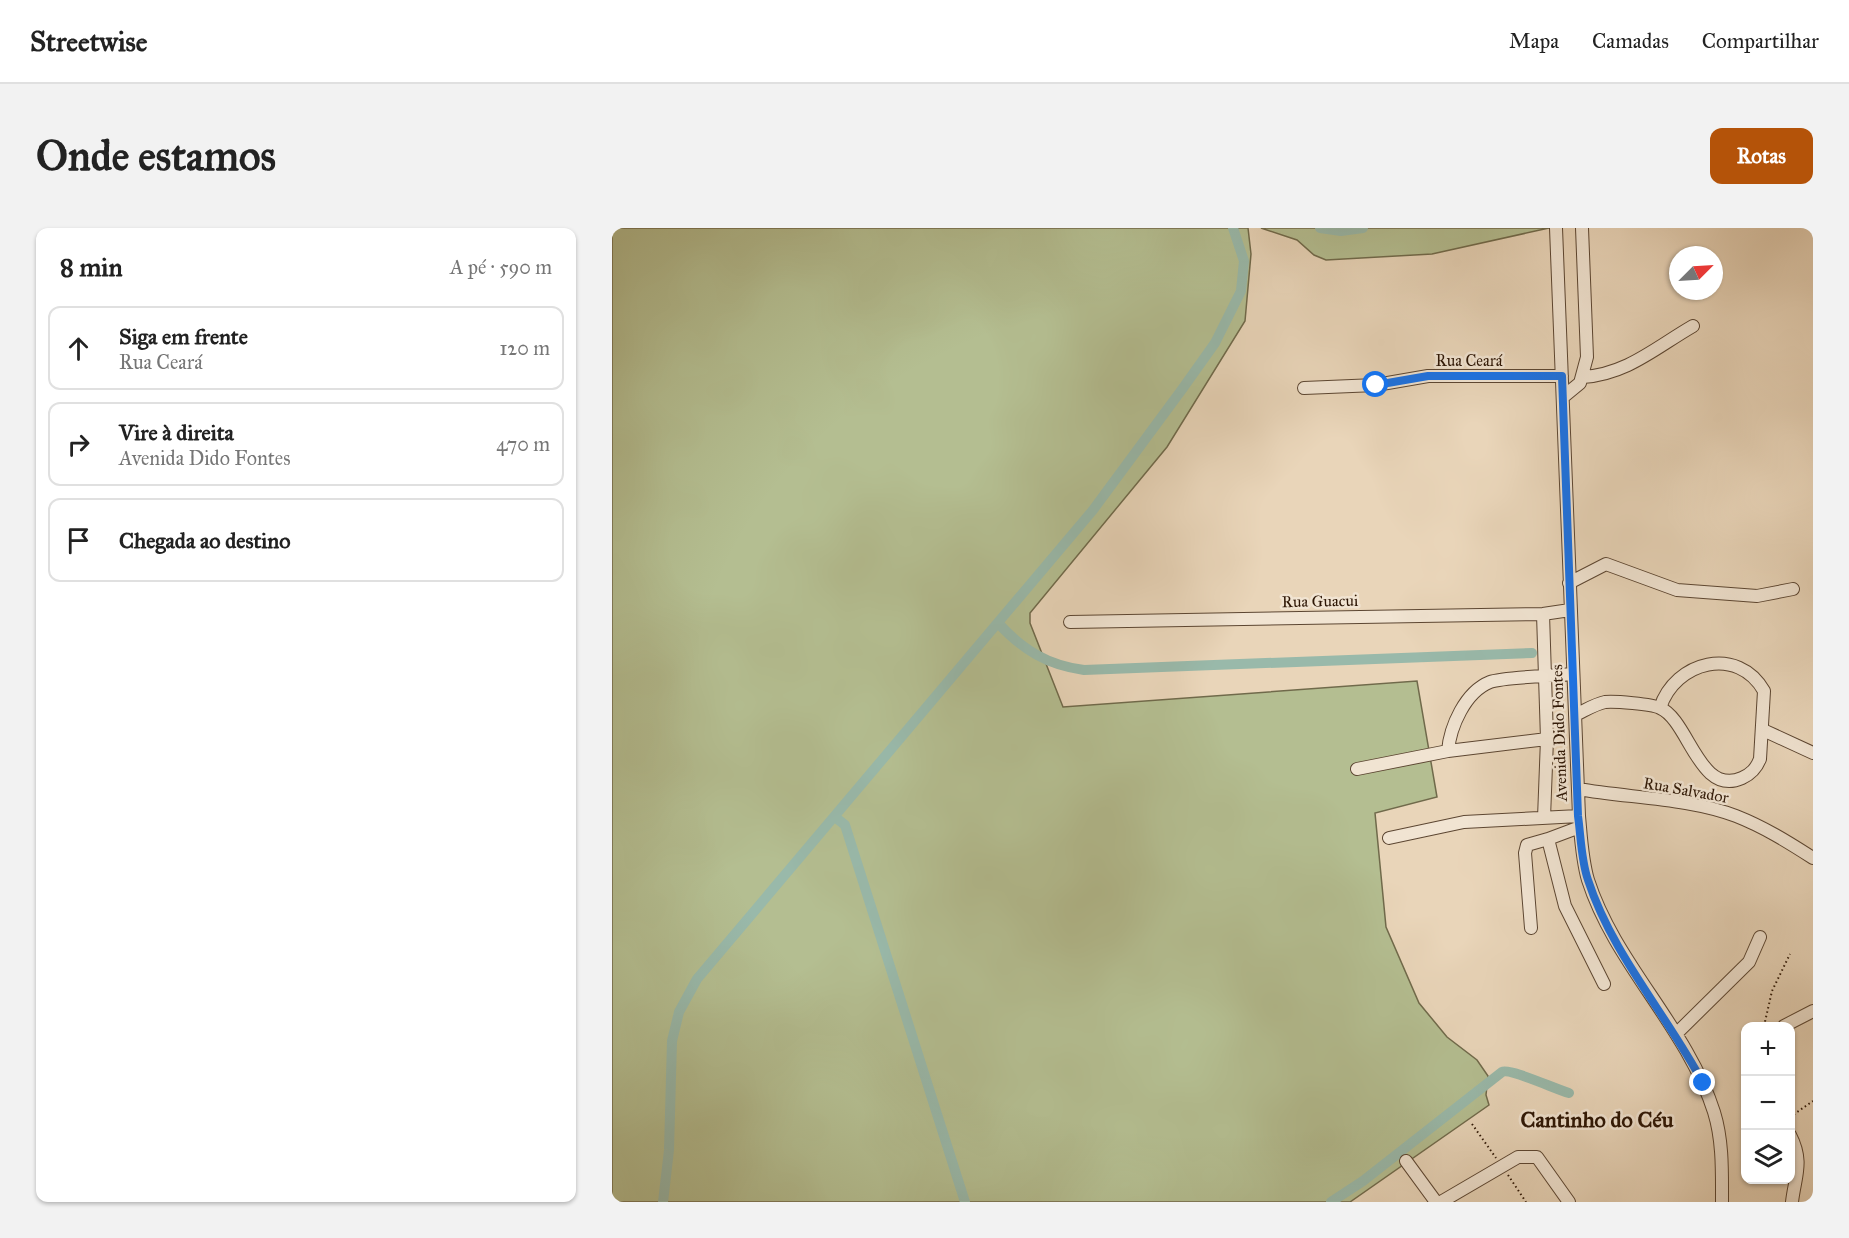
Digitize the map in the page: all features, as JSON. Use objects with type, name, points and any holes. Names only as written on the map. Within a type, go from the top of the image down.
[{"type":"street","name":"Avenida Dido Fontes","points":[[1556,228],[1579,822],[1587,878],[1601,914],[1649,997],[1676,1034],[1703,1083],[1714,1112],[1722,1159],[1722,1202]]},
{"type":"street","points":[[1563,397],[1574,390],[1582,377],[1587,357],[1582,228]]},
{"type":"street","points":[[1582,377],[1599,376],[1629,367],[1693,326]]},
{"type":"street","name":"Rua Ceará","points":[[1304,388],[1376,385],[1428,376],[1562,376]]},
{"type":"street","points":[[1569,583],[1606,564],[1677,590],[1757,596],[1793,589]]},
{"type":"street","name":"Rua Guacui","points":[[1070,622],[1543,614],[1570,610]]},
{"type":"street","points":[[1543,614],[1547,739],[1544,818]]},
{"type":"street","points":[[1575,715],[1607,702],[1660,708],[1684,732],[1699,762],[1707,771],[1725,779],[1737,780],[1757,767],[1763,730],[1764,691],[1750,674],[1727,664],[1706,664],[1681,675],[1665,693],[1660,708]]},
{"type":"street","points":[[1448,751],[1450,735],[1459,715],[1477,691],[1490,682],[1573,674]]},
{"type":"street","points":[[1763,730],[1813,753]]},
{"type":"street","points":[[1357,769],[1448,751],[1547,739]]},
{"type":"street","name":"Rua Salvador","points":[[1578,789],[1704,807],[1735,816],[1771,831],[1813,858]]},
{"type":"street","points":[[1389,838],[1464,822],[1544,818],[1579,822]]},
{"type":"street","points":[[1531,928],[1525,853],[1527,845],[1548,839],[1579,822]]},
{"type":"street","points":[[1548,839],[1565,906],[1604,984]]},
{"type":"street","points":[[1676,1034],[1749,962],[1760,938]]},
{"type":"street","points":[[1792,1022],[1813,1011]]},
{"type":"street","points":[[1792,1202],[1799,1174],[1795,1150]]},
{"type":"street","points":[[1441,1202],[1518,1157],[1537,1157],[1569,1202]]},
{"type":"street","points":[[1406,1161],[1436,1202]]},
{"type":"path","points":[[1765,1022],[1772,992],[1790,954]]},
{"type":"path","points":[[1795,1114],[1813,1101]]},
{"type":"green space","points":[[612,228],[1248,228],[1251,254],[1245,321],[1167,447],[1030,613],[1030,623],[1063,707],[1417,681],[1437,797],[1375,813],[1386,927],[1419,1003],[1447,1037],[1477,1060],[1488,1076],[1486,1095],[1489,1105],[1350,1202],[612,1202]]},
{"type":"green space","points":[[1261,228],[1549,228],[1432,254],[1326,260],[1314,255],[1297,240]]},
{"type":"waterway","points":[[663,1202],[669,1150],[672,1041],[679,1012],[697,979],[1093,510],[1183,388],[1215,343],[1241,291],[1244,261],[1233,228]]},
{"type":"waterway","points":[[1320,228],[1341,231],[1363,228]]},
{"type":"waterway","points":[[998,623],[1036,655],[1058,664],[1084,670],[1532,653]]},
{"type":"waterway","points":[[835,817],[845,825],[965,1202]]},
{"type":"waterway","points":[[1331,1202],[1363,1181],[1502,1072],[1523,1076],[1569,1093]]},
{"type":"district","name":"Cantinho do Céu","points":[[1597,1119]]},
{"type":"route","points":[[1376,385],[1428,376],[1562,376],[1578,816],[1587,878],[1601,914],[1649,997],[1682,1043],[1703,1083]]}]
